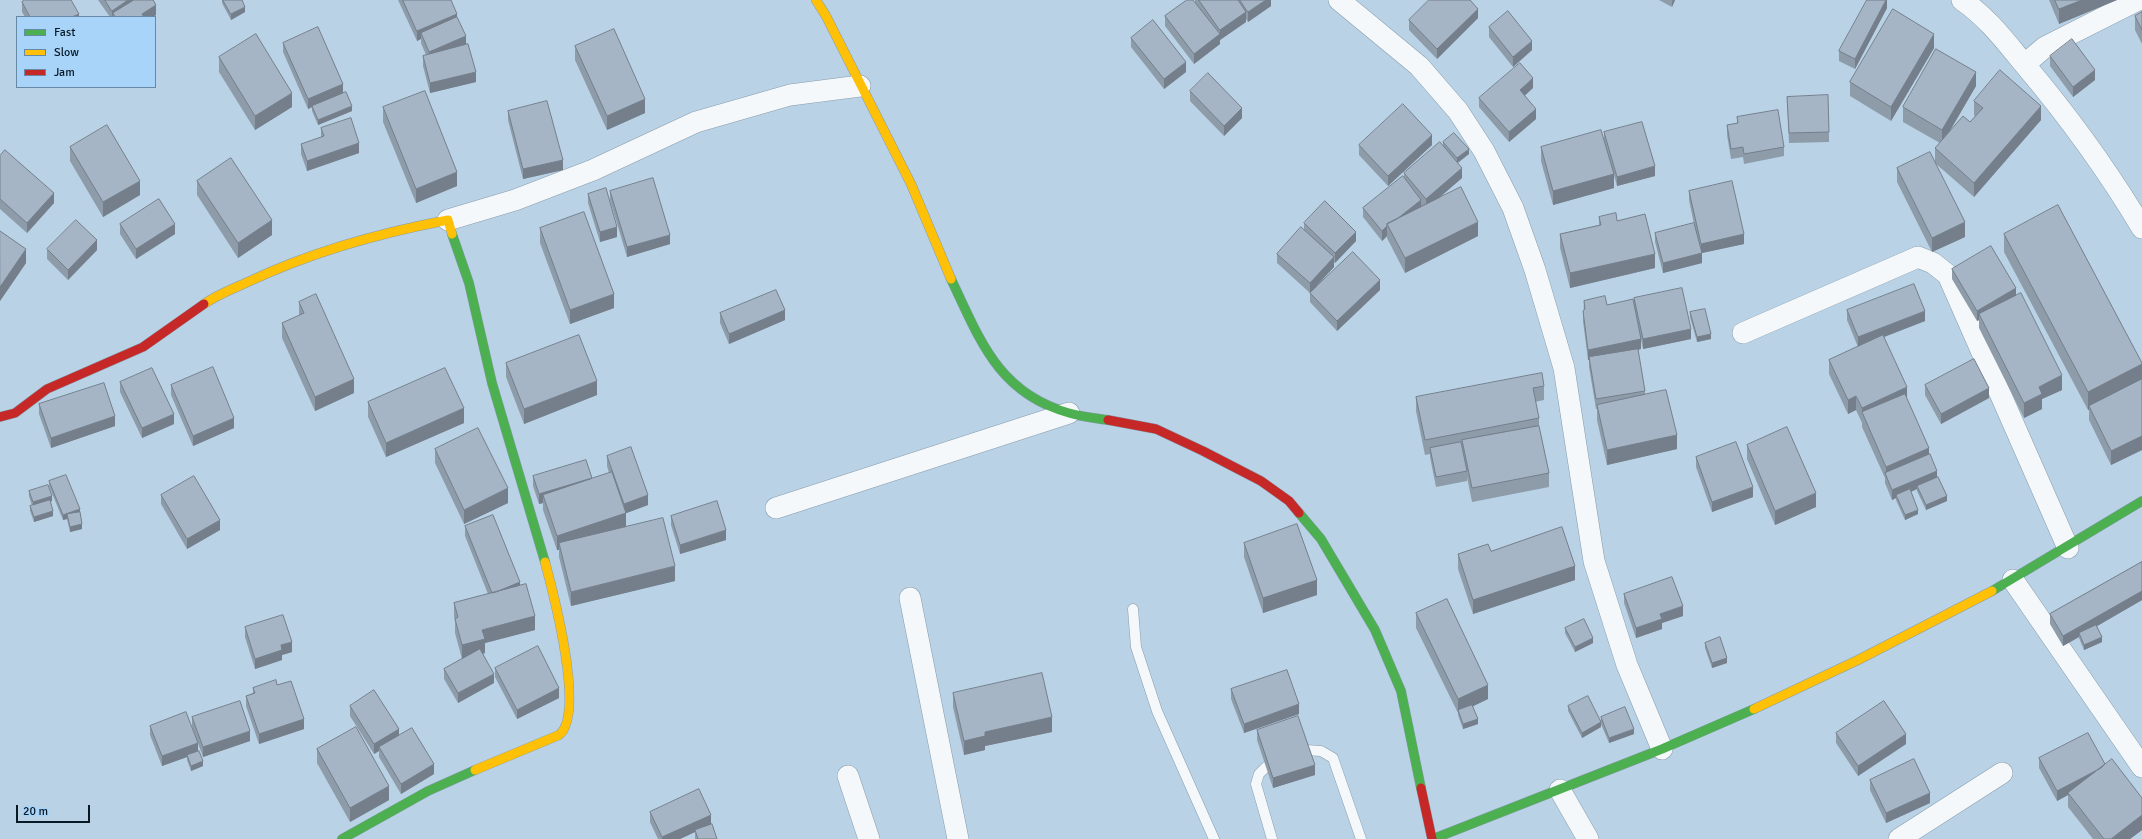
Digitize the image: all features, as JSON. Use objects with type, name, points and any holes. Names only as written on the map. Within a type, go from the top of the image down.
[{"type":"street","points":[[816,0],[826,16],[860,86],[911,184],[951,279],[983,347],[1003,374],[1034,398],[1070,413],[1156,429],[1261,481],[1289,501],[1321,539],[1375,630],[1401,691],[1433,839],[1662,749],[1730,720],[1858,660],[2013,580],[2068,548],[2142,501]]},
{"type":"street","points":[[1339,0],[1419,66],[1458,111],[1484,151],[1513,208],[1535,270],[1564,368],[1594,561],[1627,665],[1662,749]]},
{"type":"street","points":[[1962,0],[1984,6],[2025,64],[2044,87],[2119,190],[2142,228]]},
{"type":"street","points":[[2025,64],[2045,47],[2138,0]]},
{"type":"street","points":[[0,417],[15,413],[47,389],[143,347],[211,299],[266,273],[316,253],[387,232],[448,220],[515,200],[593,170],[696,122],[790,95],[860,86]]},
{"type":"street","points":[[342,839],[441,785],[563,732],[569,718],[571,699],[569,665],[550,578],[492,383],[469,281],[455,247],[448,220]]},
{"type":"street","points":[[1743,333],[1918,257],[1933,263],[1948,275],[2068,548]]},
{"type":"street","points":[[776,508],[1070,413]]},
{"type":"street","points":[[2013,580],[2142,767]]},
{"type":"street","points":[[910,598],[958,839]]},
{"type":"street","points":[[1899,839],[2002,773]]},
{"type":"street","points":[[848,776],[869,839]]},
{"type":"street","points":[[1560,790],[1588,839]]},
{"type":"lane","points":[[1133,609],[1136,646],[1157,711],[1214,839]]},
{"type":"lane","points":[[1306,750],[1321,751],[1333,758],[1361,839]]},
{"type":"lane","points":[[1266,768],[1259,774],[1256,784],[1272,839]]},
{"type":"building","points":[[25,0],[71,0],[79,14],[74,16],[29,16],[22,2]]},
{"type":"building","points":[[105,0],[128,0],[112,11]]},
{"type":"building","points":[[134,0],[153,0],[156,5],[142,14],[143,16],[114,16],[113,13]]},
{"type":"building","points":[[223,0],[242,0],[245,7],[231,14]]},
{"type":"building","points":[[403,0],[451,0],[457,14],[417,31]]},
{"type":"building","points":[[1187,0],[1193,0],[1220,34],[1194,54],[1165,16]]},
{"type":"building","points":[[1199,0],[1238,0],[1246,12],[1220,30]]},
{"type":"building","points":[[1240,0],[1266,0],[1248,12]]},
{"type":"building","points":[[1429,0],[1470,0],[1478,9],[1437,49],[1409,20]]},
{"type":"building","points":[[1867,0],[1886,0],[1855,59],[1839,51]]},
{"type":"building","points":[[2055,0],[2082,0],[2059,9]]},
{"type":"building","points":[[1893,9],[1934,34],[1891,107],[1850,82]]},
{"type":"building","points":[[1508,11],[1532,41],[1513,57],[1489,27]]},
{"type":"building","points":[[2142,12],[2142,30],[2135,16]]},
{"type":"building","points":[[457,17],[466,36],[429,52],[421,33]]},
{"type":"building","points":[[1153,20],[1186,62],[1164,79],[1131,38]]},
{"type":"building","points":[[318,27],[343,84],[308,99],[283,43]]},
{"type":"building","points":[[614,29],[645,99],[607,116],[575,46]]},
{"type":"building","points":[[256,34],[292,93],[255,116],[219,57]]},
{"type":"building","points":[[2072,39],[2095,70],[2073,87],[2050,56]]},
{"type":"building","points":[[468,44],[476,72],[430,83],[423,56]]},
{"type":"building","points":[[1936,49],[1976,72],[1942,130],[1903,107]]},
{"type":"building","points":[[1520,63],[1533,78],[1520,90],[1536,109],[1509,132],[1479,98]]},
{"type":"building","points":[[2000,70],[2041,106],[1974,183],[1935,148],[1963,116],[1970,122],[1983,108],[1974,101]]},
{"type":"building","points":[[1208,73],[1242,108],[1224,126],[1190,91]]},
{"type":"building","points":[[425,91],[457,172],[416,189],[383,107]]},
{"type":"building","points":[[346,92],[352,106],[318,120],[312,106]]},
{"type":"building","points":[[1828,95],[1829,132],[1789,133],[1787,97]]},
{"type":"building","points":[[547,101],[563,160],[523,169],[508,111]]},
{"type":"building","points":[[1403,104],[1432,135],[1388,176],[1359,145]]},
{"type":"building","points":[[1778,110],[1784,147],[1744,154],[1743,147],[1731,149],[1727,125],[1738,123],[1737,117]]},
{"type":"building","points":[[351,118],[359,143],[307,161],[301,144],[324,136],[321,128]]},
{"type":"building","points":[[1642,122],[1655,166],[1617,177],[1604,132]]},
{"type":"building","points":[[107,125],[140,181],[103,202],[70,147]]},
{"type":"building","points":[[1601,130],[1614,174],[1553,191],[1541,147]]},
{"type":"building","points":[[1454,133],[1469,149],[1457,158],[1443,142]]},
{"type":"building","points":[[1440,142],[1462,168],[1426,199],[1404,173]]},
{"type":"building","points":[[5,150],[54,193],[27,223],[0,199],[0,156]]},
{"type":"building","points":[[1930,152],[1965,222],[1932,238],[1897,168]]},
{"type":"building","points":[[231,158],[272,220],[238,243],[197,181]]},
{"type":"building","points":[[1403,176],[1421,200],[1397,219],[1387,224],[1382,231],[1363,208]]},
{"type":"building","points":[[653,178],[670,235],[627,247],[610,191]]},
{"type":"building","points":[[1732,181],[1744,234],[1701,244],[1689,191]]},
{"type":"building","points":[[1461,187],[1478,222],[1405,258],[1387,224]]},
{"type":"building","points":[[606,188],[617,227],[600,232],[588,194]]},
{"type":"building","points":[[159,199],[175,224],[136,249],[120,224]]},
{"type":"building","points":[[1325,201],[1356,232],[1335,253],[1304,223]]},
{"type":"building","points":[[2058,205],[2142,363],[2088,392],[2004,234]]},
{"type":"building","points":[[584,212],[614,294],[570,310],[540,228]]},
{"type":"building","points":[[1616,213],[1617,221],[1645,214],[1655,254],[1570,273],[1560,234],[1601,225],[1599,217]]},
{"type":"building","points":[[76,220],[97,240],[68,270],[47,249]]},
{"type":"building","points":[[1694,223],[1702,253],[1663,263],[1655,233]]},
{"type":"building","points":[[1301,227],[1334,257],[1310,283],[1277,254]]},
{"type":"building","points":[[0,231],[26,249],[0,287]]},
{"type":"building","points":[[1991,246],[2016,288],[1977,311],[1952,269]]},
{"type":"building","points":[[1353,252],[1380,280],[1337,321],[1310,293]]},
{"type":"building","points":[[1914,284],[1925,311],[1858,337],[1847,310]]},
{"type":"building","points":[[1682,288],[1691,329],[1643,339],[1634,298]]},
{"type":"building","points":[[776,290],[785,310],[729,334],[720,313]]},
{"type":"building","points":[[2021,293],[2062,375],[2039,387],[2042,394],[2024,403],[1979,314]]},
{"type":"building","points":[[316,294],[354,379],[315,397],[282,323],[304,313],[299,302]]},
{"type":"building","points":[[1605,296],[1607,305],[1633,299],[1641,339],[1588,350],[1583,311],[1585,309],[1584,301]]},
{"type":"building","points":[[1705,309],[1711,334],[1697,337],[1690,312]]},
{"type":"building","points":[[579,335],[597,381],[524,409],[506,363]]},
{"type":"building","points":[[1883,335],[1907,387],[1862,408],[1856,396],[1848,400],[1829,360]]},
{"type":"building","points":[[1638,349],[1645,391],[1596,399],[1589,357]]},
{"type":"building","points":[[1974,359],[1989,388],[1941,414],[1925,385]]},
{"type":"building","points":[[213,367],[234,418],[193,436],[171,385]]},
{"type":"building","points":[[152,368],[174,414],[142,428],[120,382]]},
{"type":"building","points":[[445,368],[464,408],[386,443],[368,402]]},
{"type":"building","points":[[1542,373],[1544,386],[1533,388],[1539,418],[1425,440],[1416,397]]},
{"type":"building","points":[[2142,379],[2142,436],[2111,451],[2089,406]]},
{"type":"building","points":[[104,383],[115,416],[51,438],[39,404]]},
{"type":"building","points":[[1666,390],[1677,435],[1607,450],[1597,405]]},
{"type":"building","points":[[1905,394],[1929,448],[1886,467],[1862,412]]},
{"type":"building","points":[[1539,426],[1549,473],[1472,488],[1462,440]]},
{"type":"building","points":[[1787,427],[1816,493],[1775,511],[1747,445]]},
{"type":"building","points":[[478,428],[508,488],[464,510],[435,449]]},
{"type":"building","points":[[1461,442],[1467,471],[1436,477],[1430,448]]},
{"type":"building","points":[[1736,442],[1753,487],[1712,502],[1696,457]]},
{"type":"building","points":[[631,447],[648,495],[624,504],[607,456]]},
{"type":"building","points":[[1930,454],[1937,471],[1892,490],[1885,473]]},
{"type":"building","points":[[586,460],[592,478],[539,494],[533,476]]},
{"type":"building","points":[[612,472],[626,513],[557,536],[543,495]]},
{"type":"building","points":[[66,475],[80,509],[63,515],[49,481]]},
{"type":"building","points":[[194,476],[220,520],[187,539],[161,495]]},
{"type":"building","points":[[1938,477],[1947,496],[1926,505],[1917,486]]},
{"type":"building","points":[[48,485],[52,496],[33,502],[29,491]]},
{"type":"building","points":[[1910,489],[1918,510],[1905,515],[1896,495]]},
{"type":"building","points":[[50,500],[53,511],[34,517],[30,506]]},
{"type":"building","points":[[717,501],[726,530],[680,545],[671,516]]},
{"type":"building","points":[[80,512],[82,524],[70,527],[67,514]]},
{"type":"building","points":[[493,515],[520,582],[492,593],[465,526]]},
{"type":"building","points":[[663,518],[675,566],[571,592],[559,543]]},
{"type":"building","points":[[1297,524],[1317,580],[1263,598],[1244,543]]},
{"type":"building","points":[[1562,527],[1575,566],[1473,600],[1458,554],[1488,544],[1491,551]]},
{"type":"building","points":[[2142,562],[2142,591],[2063,636],[2050,614]]},
{"type":"building","points":[[1672,577],[1683,606],[1660,614],[1662,619],[1636,628],[1624,594]]},
{"type":"building","points":[[526,584],[535,616],[482,630],[485,639],[462,645],[455,619],[458,617],[454,603]]},
{"type":"building","points":[[1447,599],[1488,685],[1458,699],[1416,613]]},
{"type":"building","points":[[283,615],[292,642],[281,645],[282,650],[255,659],[245,627]]},
{"type":"building","points":[[1584,619],[1593,638],[1575,647],[1565,628]]},
{"type":"building","points":[[2096,625],[2102,637],[2084,645],[2079,633]]},
{"type":"building","points":[[1720,637],[1727,658],[1712,663],[1705,643]]},
{"type":"building","points":[[538,646],[559,688],[517,710],[495,668]]},
{"type":"building","points":[[480,649],[494,674],[458,693],[444,669]]},
{"type":"building","points":[[1287,670],[1299,704],[1244,724],[1231,689]]},
{"type":"building","points":[[1042,673],[1052,717],[985,732],[985,736],[964,741],[953,693]]},
{"type":"building","points":[[276,680],[277,685],[291,681],[304,719],[259,734],[246,696],[255,693],[253,688]]},
{"type":"building","points":[[374,690],[399,729],[374,744],[350,706]]},
{"type":"building","points":[[1588,696],[1601,722],[1582,733],[1568,706]]},
{"type":"building","points":[[240,701],[250,731],[203,747],[192,717]]},
{"type":"building","points":[[1884,701],[1906,734],[1858,766],[1836,733]]},
{"type":"building","points":[[1472,705],[1478,719],[1463,724],[1458,710]]},
{"type":"building","points":[[1625,707],[1634,729],[1609,738],[1601,717]]},
{"type":"building","points":[[186,712],[198,743],[162,756],[150,726]]},
{"type":"building","points":[[1298,716],[1315,765],[1273,778],[1257,730]]},
{"type":"building","points":[[356,727],[389,786],[350,808],[317,749]]},
{"type":"building","points":[[412,728],[434,764],[401,784],[379,747]]},
{"type":"building","points":[[2088,733],[2105,764],[2101,768],[2057,791],[2039,758]]},
{"type":"building","points":[[199,751],[203,761],[191,766],[187,755]]},
{"type":"building","points":[[1914,759],[1930,793],[1886,813],[1870,780]]},
{"type":"building","points":[[2112,759],[2142,798],[2142,815],[2111,839],[2104,839],[2068,793]]},
{"type":"building","points":[[699,789],[711,815],[662,837],[650,812]]},
{"type":"building","points":[[712,824],[717,839],[698,839],[695,830]]},
{"type":"traffic: fast","points":[[452,234],[469,283],[492,383],[545,562]]},
{"type":"traffic: fast","points":[[951,279],[982,343],[1008,378],[1025,392],[1045,404],[1069,413],[1108,420]]},
{"type":"traffic: fast","points":[[1992,591],[2142,501]]},
{"type":"traffic: fast","points":[[1299,513],[1321,539],[1375,630],[1401,691],[1421,788]]},
{"type":"traffic: fast","points":[[1433,839],[1662,749],[1754,709]]},
{"type":"traffic: fast","points":[[342,839],[428,791],[475,770]]},
{"type":"traffic: slow","points":[[816,0],[826,16],[911,184],[951,279]]},
{"type":"traffic: slow","points":[[204,304],[227,291],[274,270],[347,244],[448,220],[452,234]]},
{"type":"traffic: slow","points":[[475,770],[559,735],[566,723],[569,703],[569,679],[560,624],[545,562]]},
{"type":"traffic: slow","points":[[1754,709],[1858,660],[1992,591]]},
{"type":"traffic: jam","points":[[0,417],[15,413],[47,389],[143,347],[204,304]]},
{"type":"traffic: jam","points":[[1108,420],[1156,429],[1203,451],[1261,481],[1289,501],[1299,513]]},
{"type":"traffic: jam","points":[[1421,788],[1432,839]]}]
